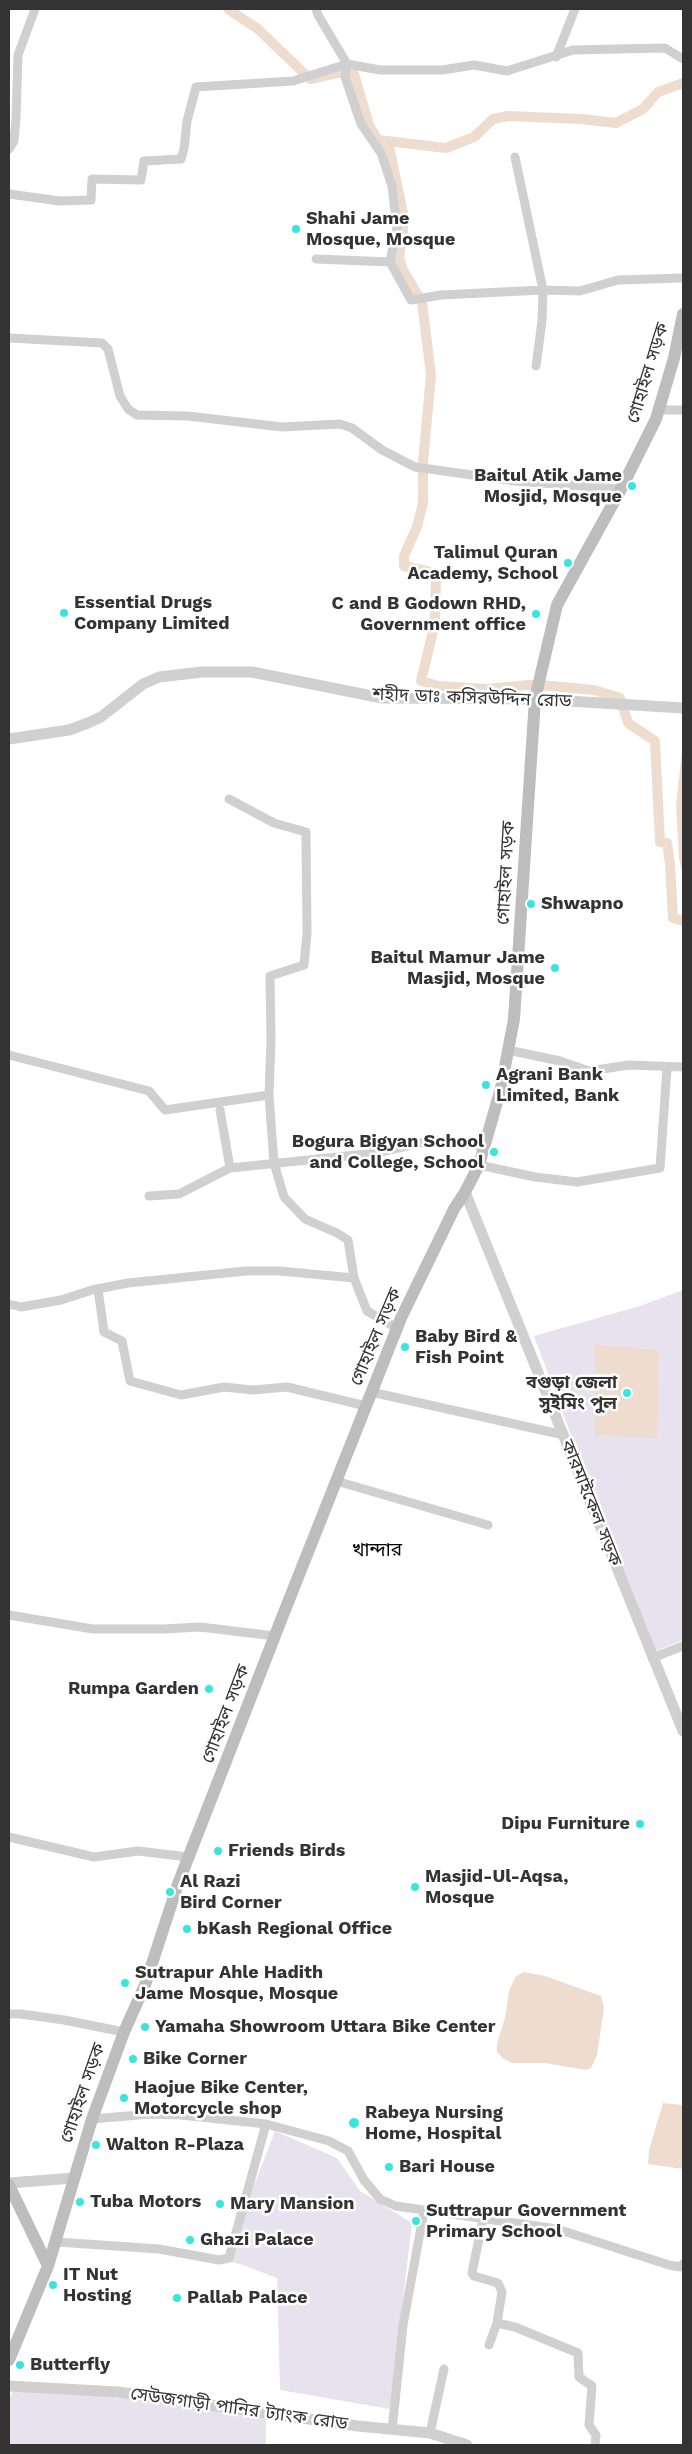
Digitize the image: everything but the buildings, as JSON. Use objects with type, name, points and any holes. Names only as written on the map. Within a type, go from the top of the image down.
[{"type":"main road","name":"গোহাইল সড়ক","points":[[9,2360],[57,2242],[92,2119],[124,2032],[146,1985],[188,1857],[397,1328],[454,1209],[465,1192],[478,1165],[501,1088],[514,1019],[529,763],[536,696],[556,605],[622,489],[658,410],[674,358],[683,314]]},
{"type":"main road","points":[[9,2184],[48,2266]]},
{"type":"street","points":[[9,149],[14,141],[18,55],[35,9]]},
{"type":"street","points":[[316,9],[346,70],[362,124],[381,153],[392,186],[397,227],[390,262],[411,300],[430,297],[543,290],[580,291],[618,280],[683,278]]},
{"type":"street","points":[[556,57],[575,9]]},
{"type":"street","points":[[9,194],[60,201],[91,200],[92,179],[142,180],[144,161],[181,159],[196,88],[254,85],[346,70],[442,70],[474,65],[507,71],[556,57],[573,50],[665,48],[683,59]]},
{"type":"street","points":[[515,157],[543,290],[542,321],[536,366]]},
{"type":"street","points":[[316,259],[390,262]]},
{"type":"street","points":[[9,338],[102,343],[108,348],[120,396],[128,409],[138,415],[188,416],[282,426],[340,424],[352,428],[382,450],[423,469],[534,483],[622,489]]},
{"type":"street","points":[[658,410],[683,410]]},
{"type":"street","name":"শহীদ ডাঃ কসিরউদ্দিন রোড","points":[[9,739],[69,730],[101,717],[143,684],[159,677],[202,672],[252,672],[382,698],[536,696],[615,705],[683,708]]},
{"type":"street","points":[[229,799],[274,824],[306,832],[307,933],[304,965],[270,976],[272,1040],[269,1095],[274,1162],[284,1196],[305,1219],[348,1240],[354,1278],[367,1311],[397,1328]]},
{"type":"street","points":[[508,1050],[560,1061],[589,1071],[629,1065],[666,1068],[683,1067]]},
{"type":"street","points":[[9,1055],[149,1091],[165,1110],[269,1095]]},
{"type":"street","points":[[478,1165],[535,1177],[577,1182],[660,1168],[666,1068]]},
{"type":"street","points":[[220,1110],[230,1168]]},
{"type":"street","points":[[149,1196],[179,1194],[230,1168],[376,1153],[434,1140],[484,1146]]},
{"type":"street","name":"কারমাইকেল সড়ক","points":[[465,1192],[683,1731]]},
{"type":"street","points":[[9,1304],[21,1306],[61,1300],[98,1289],[128,1283],[246,1271],[280,1271],[354,1278]]},
{"type":"street","points":[[98,1289],[104,1332],[122,1341],[130,1381],[181,1395],[224,1387],[253,1390],[287,1388],[366,1406]]},
{"type":"street","points":[[371,1392],[564,1435]]},
{"type":"street","points":[[336,1481],[488,1525]]},
{"type":"street","points":[[9,1615],[93,1628],[163,1629],[200,1626],[275,1636]]},
{"type":"street","points":[[652,1658],[683,1646]]},
{"type":"street","points":[[9,1837],[94,1857],[138,1852],[188,1857]]},
{"type":"street","points":[[9,2014],[64,2020],[124,2032]]},
{"type":"street","points":[[92,2119],[150,2114],[181,2115],[266,2124],[329,2141],[348,2151],[364,2180],[380,2199],[396,2206],[557,2229],[680,2268],[683,2264]]},
{"type":"street","points":[[57,2242],[159,2249],[219,2260],[228,2258],[266,2124]]},
{"type":"street","points":[[9,2184],[74,2178]]},
{"type":"street","points":[[392,2430],[403,2325],[424,2211]]},
{"type":"street","points":[[483,2219],[472,2273],[474,2276],[498,2283],[501,2286],[497,2323],[490,2345]]},
{"type":"street","points":[[497,2323],[515,2327],[578,2353],[579,2377],[592,2386],[589,2425],[596,2434],[595,2445]]},
{"type":"street","points":[[430,2433],[444,2369]]},
{"type":"street","name":"সেউজগাড়ী পানির ট্যাংক রোড","points":[[9,2386],[118,2392],[392,2430],[430,2433],[467,2445]]},
{"type":"shaded area","points":[[683,742],[683,875],[679,858],[676,805]]},
{"type":"shaded area","points":[[683,1290],[683,1640],[656,1651],[590,1486],[534,1336],[640,1306]]},
{"type":"shaded area","name":"বগুড়া জেলা সুইমিং পুল","points":[[595,1345],[659,1350],[657,1438],[595,1435]]},
{"type":"shaded area","points":[[524,1972],[545,1976],[601,1996],[604,2008],[597,2055],[591,2068],[585,2070],[545,2063],[512,2063],[504,2059],[497,2052],[497,2043],[505,2018],[509,1991],[516,1976]]},
{"type":"shaded area","points":[[663,2103],[683,2105],[683,2169],[648,2164],[649,2150]]},
{"type":"shaded area","points":[[275,2131],[337,2158],[360,2191],[412,2223],[390,2409],[280,2390],[277,2278],[240,2264],[225,2261]]},
{"type":"shaded area","points":[[15,2387],[266,2413],[266,2445],[9,2445],[9,2399]]},
{"type":"waterway","points":[[228,9],[258,29],[310,79],[346,71],[354,74],[369,125],[377,139],[390,151],[403,213],[403,233],[399,257],[403,270],[422,302],[431,375],[423,462],[423,503],[417,527],[404,556],[404,566],[427,571],[436,577],[435,623],[421,681],[439,686],[487,689],[528,685],[552,686],[594,690],[620,698],[628,723],[655,741],[660,842],[667,843],[673,918],[683,921]]},
{"type":"waterway","points":[[378,140],[446,148],[474,137],[493,119],[508,116],[581,119],[616,123],[643,109],[658,92],[683,83]]},
{"type":"place","name":"Shahi Jame Mosque, Mosque","points":[[296,229]]},
{"type":"place","name":"Baitul Atik Jame Mosjid, Mosque","points":[[632,486]]},
{"type":"place","name":"Talimul Quran Academy, School","points":[[568,563]]},
{"type":"place","name":"Essential Drugs Company Limited","points":[[64,613]]},
{"type":"place","name":"C and B Godown RHD, Government office","points":[[536,614]]},
{"type":"place","name":"Shwapno","points":[[531,904]]},
{"type":"place","name":"Baitul Mamur Jame Masjid, Mosque","points":[[555,968]]},
{"type":"place","name":"Agrani Bank Limited, Bank","points":[[486,1085]]},
{"type":"place","name":"Bogura Bigyan School and College, School","points":[[494,1152]]},
{"type":"place","name":"Baby Bird & Fish Point","points":[[405,1347]]},
{"type":"place","name":"বগুড়া জেলা সুইমিং পুল","points":[[627,1393]]},
{"type":"place","name":"Rumpa Garden","points":[[209,1689]]},
{"type":"place","name":"Dipu Furniture","points":[[640,1824]]},
{"type":"place","name":"Friends Birds","points":[[218,1851]]},
{"type":"place","name":"Masjid-Ul-Aqsa, Mosque","points":[[415,1887]]},
{"type":"place","name":"Al Razi Bird Corner","points":[[170,1892]]},
{"type":"place","name":"bKash Regional Office","points":[[187,1929]]},
{"type":"place","name":"Sutrapur Ahle Hadith Jame Mosque, Mosque","points":[[125,1983]]},
{"type":"place","name":"Yamaha Showroom Uttara Bike Center","points":[[145,2027]]},
{"type":"place","name":"Bike Corner","points":[[133,2059]]},
{"type":"place","name":"Haojue Bike Center, Motorcycle shop","points":[[124,2098]]},
{"type":"place","name":"Rabeya Nursing Home, Hospital","points":[[354,2123]]},
{"type":"place","name":"Walton R-Plaza","points":[[96,2145]]},
{"type":"place","name":"Bari House","points":[[389,2167]]},
{"type":"place","name":"Tuba Motors","points":[[80,2202]]},
{"type":"place","name":"Mary Mansion","points":[[220,2204]]},
{"type":"place","name":"Suttrapur Government Primary School","points":[[416,2221]]},
{"type":"place","name":"Ghazi Palace","points":[[190,2240]]},
{"type":"place","name":"IT Nut Hosting","points":[[53,2285]]},
{"type":"place","name":"Pallab Palace","points":[[177,2298]]},
{"type":"place","name":"Butterfly","points":[[20,2365]]},
{"type":"district","name":"খান্দার","points":[[377,1550]]}]
